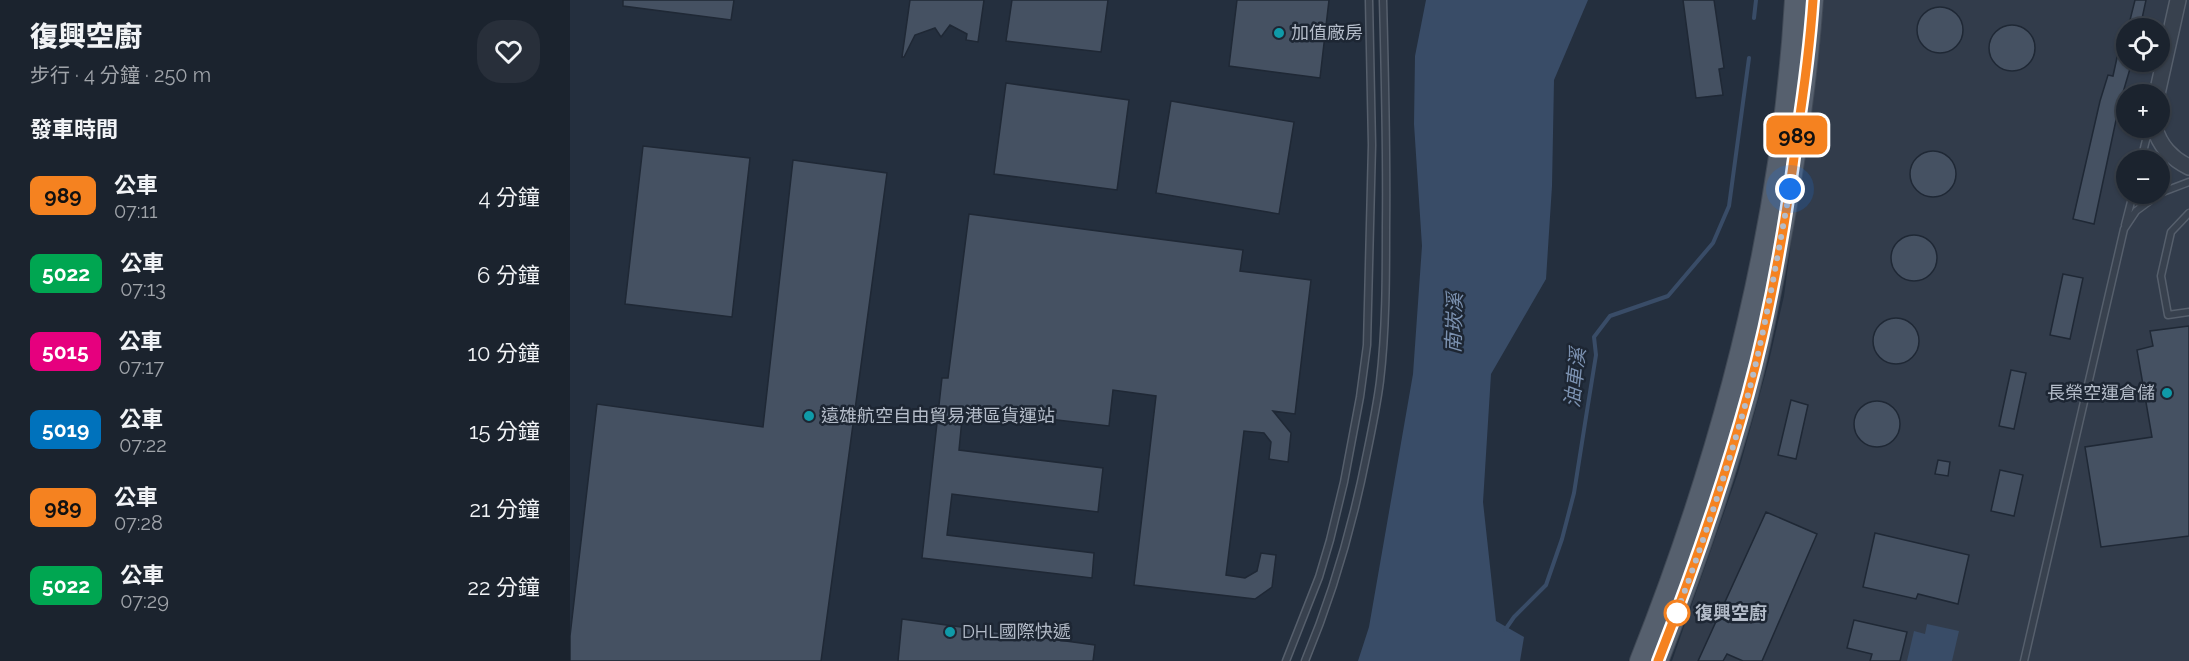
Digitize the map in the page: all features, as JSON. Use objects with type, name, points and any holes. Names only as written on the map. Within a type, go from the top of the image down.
[{"type":"main road","points":[[1640,661],[1680,557],[1706,477],[1737,365],[1763,256],[1780,149],[1795,0]]},
{"type":"main road","points":[[1658,661],[1692,573],[1748,394],[1759,348],[1790,189],[1810,44],[1813,0]]},
{"type":"street","points":[[2159,84],[2178,0]]},
{"type":"street","points":[[2158,138],[2170,154],[2189,167]]},
{"type":"lane","points":[[1286,661],[1320,577],[1330,540],[1356,418],[1367,345],[1372,145],[1369,0]]},
{"type":"lane","points":[[1305,661],[1338,570],[1359,493],[1380,383],[1386,273],[1387,137],[1383,0]]},
{"type":"lane","points":[[2170,189],[2189,182]]},
{"type":"lane","points":[[2024,661],[2130,204]]},
{"type":"lane","points":[[2124,229],[2136,211],[2145,204]]},
{"type":"lane","points":[[2189,213],[2171,232],[2161,276],[2168,315],[2189,312]]},
{"type":"shaded area","points":[[1824,0],[2189,0],[2189,661],[1672,661],[1738,473],[1769,361],[1784,296]]},
{"type":"water","name":"南崁溪","points":[[1426,0],[1588,0],[1554,80],[1552,186],[1546,279],[1491,374],[1483,502],[1496,621],[1524,637],[1520,661],[1358,661],[1369,627],[1413,374],[1422,246],[1414,124],[1415,56]]},
{"type":"water","points":[[1927,624],[1959,631],[1952,661],[1907,661],[1914,631],[1925,634]]},
{"type":"building","points":[[623,0],[734,0],[731,20],[623,6]]},
{"type":"building","points":[[910,0],[984,0],[978,42],[966,40],[967,34],[950,25],[941,37],[935,28],[915,35],[902,57]]},
{"type":"building","points":[[1012,0],[1108,0],[1101,52],[1006,41]]},
{"type":"building","name":"加值廠房","points":[[1237,0],[1329,0],[1320,78],[1229,66]]},
{"type":"building","points":[[1683,0],[1714,0],[1724,68],[1719,69],[1723,95],[1696,98]]},
{"type":"building","points":[[2135,0],[2146,0],[2142,18],[2130,18]]},
{"type":"building","points":[[1940,7],[1956,14],[1963,30],[1956,46],[1940,53],[1924,46],[1917,30],[1924,14]]},
{"type":"building","points":[[2012,25],[2028,32],[2035,48],[2028,64],[2012,71],[1996,64],[1989,48],[1996,32]]},
{"type":"building","points":[[2116,62],[2116,72],[2129,72],[2126,84],[2116,84],[2116,120],[2094,224],[2073,219],[2100,101],[2108,75],[2113,76]]},
{"type":"building","points":[[1006,83],[1129,100],[1117,190],[994,174]]},
{"type":"building","points":[[1171,101],[1294,122],[1279,214],[1156,193]]},
{"type":"building","points":[[643,146],[750,158],[732,317],[625,304]]},
{"type":"building","points":[[1933,151],[1949,158],[1956,174],[1949,190],[1933,197],[1917,190],[1910,174],[1917,158]]},
{"type":"building","name":"遠雄航空自由貿易港區貨運站","points":[[793,160],[887,173],[821,661],[570,661],[570,636],[597,404],[763,427]]},
{"type":"building","points":[[969,214],[1243,250],[1240,271],[1311,280],[1295,414],[1273,411],[1291,433],[1288,462],[1269,459],[1271,442],[1264,433],[1244,431],[1226,575],[1245,578],[1257,571],[1261,553],[1276,555],[1272,587],[1255,599],[1134,585],[1156,396],[1113,390],[1109,426],[963,409],[959,450],[1103,468],[1098,512],[952,494],[947,535],[1094,553],[1092,578],[922,558],[942,378],[948,378]]},
{"type":"building","points":[[1914,235],[1930,242],[1937,258],[1930,274],[1914,281],[1898,274],[1891,258],[1898,242]]},
{"type":"building","points":[[2063,274],[2083,278],[2070,339],[2050,335]]},
{"type":"building","points":[[1896,318],[1912,325],[1919,341],[1912,357],[1896,364],[1880,357],[1873,341],[1880,325]]},
{"type":"building","name":"長榮空運倉儲","points":[[2189,326],[2189,536],[2101,547],[2085,447],[2152,437],[2137,350],[2153,346],[2150,331]]},
{"type":"building","points":[[2011,370],[2026,373],[2014,429],[1999,426]]},
{"type":"building","points":[[1791,400],[1808,405],[1796,459],[1778,455]]},
{"type":"building","points":[[1877,401],[1893,408],[1900,424],[1893,440],[1877,447],[1861,440],[1854,424],[1861,408]]},
{"type":"building","points":[[1938,460],[1950,462],[1948,476],[1935,474]]},
{"type":"building","points":[[2000,470],[2023,475],[2014,516],[1991,511]]},
{"type":"building","points":[[1766,512],[1817,534],[1762,661],[1743,661],[1727,654],[1723,661],[1698,661]]},
{"type":"building","points":[[1875,533],[1969,555],[1958,604],[1918,594],[1916,599],[1863,587]]},
{"type":"building","name":"DHL國際快遞","points":[[902,619],[1095,645],[1093,661],[898,661]]},
{"type":"building","points":[[1854,620],[1907,632],[1900,661],[1870,661],[1872,654],[1847,648]]},
{"type":"waterway","name":"油車溪","points":[[1754,18],[1756,0]]},
{"type":"waterway","name":"油車溪","points":[[1505,630],[1514,617],[1546,585],[1562,539],[1574,493],[1596,355],[1594,337],[1610,316],[1668,296],[1713,243],[1729,206],[1749,58]]},
{"type":"bus line","name":"989","points":[[1658,661],[1692,573],[1722,481],[1748,394],[1767,313],[1790,189],[1810,44],[1813,0]]},
{"type":"place","name":"加值廠房","points":[[1279,33]]},
{"type":"place","name":"長榮空運倉儲","points":[[2167,393]]},
{"type":"place","name":"遠雄航空自由貿易港區貨運站","points":[[809,416]]},
{"type":"place","name":"復興空廚","points":[[1677,613]]},
{"type":"place","name":"DHL國際快遞","points":[[950,632]]},
{"type":"route","points":[[1677,613],[1675,617],[1692,573],[1748,394],[1767,313],[1790,189]]}]
